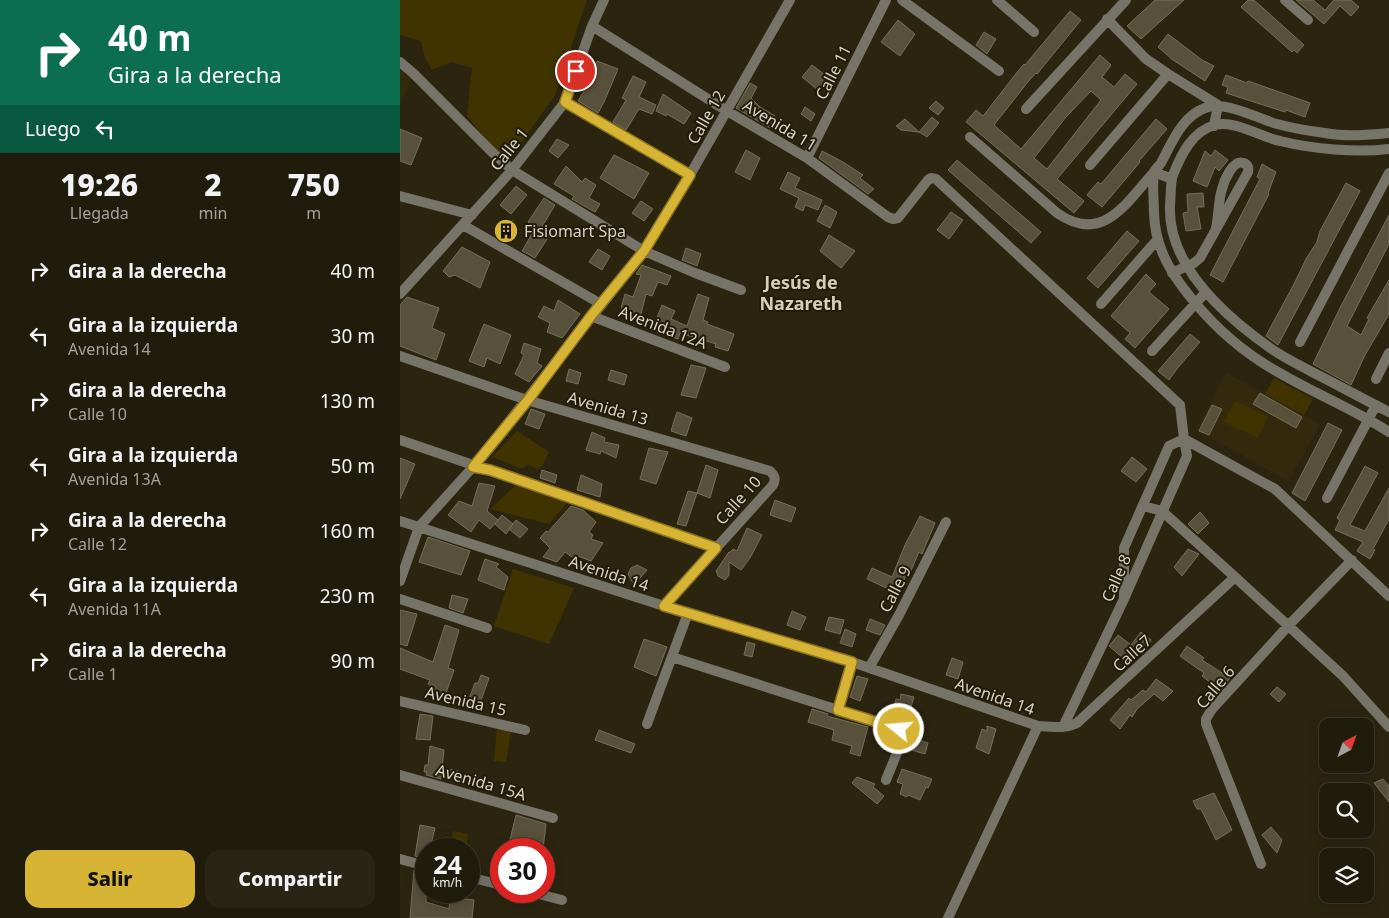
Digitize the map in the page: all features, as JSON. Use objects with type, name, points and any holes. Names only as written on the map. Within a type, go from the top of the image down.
[{"type":"street","name":"Calle 1","points":[[400,294],[512,170],[565,102],[592,26],[604,0]]},
{"type":"street","name":"Calle 12","points":[[419,527],[473,467],[528,400],[591,316],[644,251],[690,175],[790,0]]},
{"type":"street","name":"Calle 11","points":[[806,158],[886,0]]},
{"type":"street","points":[[902,0],[999,71]]},
{"type":"street","points":[[997,0],[1034,32]]},
{"type":"street","points":[[1026,109],[1126,0]]},
{"type":"street","points":[[1285,0],[1308,20]]},
{"type":"street","points":[[1107,19],[1146,59],[1218,105],[1278,124],[1326,134],[1369,135],[1389,133]]},
{"type":"street","name":"Avenida 11","points":[[592,26],[806,158],[888,216],[893,219],[898,218]]},
{"type":"street","points":[[400,62],[512,170],[644,251],[741,290]]},
{"type":"street","points":[[1090,165],[1168,74]]},
{"type":"street","points":[[565,102],[690,175]]},
{"type":"street","points":[[1214,126],[1218,105]]},
{"type":"street","points":[[970,137],[1067,220],[1078,224],[1096,224],[1113,217],[1154,172],[1168,147],[1187,120],[1204,108],[1218,105]]},
{"type":"street","points":[[1389,148],[1347,150],[1322,147],[1279,141],[1225,124],[1214,126],[1201,131],[1180,157],[1172,179],[1169,216],[1174,238],[1188,266],[1206,292],[1235,322],[1274,351],[1389,412]]},
{"type":"street","points":[[1322,147],[1326,134]]},
{"type":"street","points":[[1172,273],[1200,258],[1248,172],[1248,166],[1245,163],[1239,162],[1235,165],[1223,187],[1219,200],[1216,228]]},
{"type":"street","points":[[1154,172],[1172,179]]},
{"type":"street","points":[[1154,172],[1154,220],[1157,240],[1172,273],[1195,304],[1227,336],[1264,364],[1369,419],[1389,432]]},
{"type":"street","points":[[1300,342],[1389,173]]},
{"type":"street","points":[[1229,174],[1236,193]]},
{"type":"street","name":"Calle 8","points":[[898,218],[928,180],[930,178],[936,179],[1180,405],[1187,456],[1124,599],[1063,727]]},
{"type":"street","points":[[400,196],[472,215]]},
{"type":"street","name":"Avenida 12A","points":[[463,225],[601,304]]},
{"type":"street","points":[[1101,304],[1157,240]]},
{"type":"street","points":[[1152,351],[1206,292]]},
{"type":"street","name":"Avenida 12A","points":[[591,316],[725,367]]},
{"type":"street","points":[[1227,336],[1235,322]]},
{"type":"street","points":[[1376,378],[1389,353]]},
{"type":"street","name":"Avenida 13","points":[[400,356],[528,400],[770,472],[774,475],[775,480]]},
{"type":"street","points":[[1327,498],[1376,405]]},
{"type":"street","points":[[1124,599],[1124,548],[1169,446],[1184,439],[1275,489],[1389,596]]},
{"type":"street","points":[[400,440],[473,467],[490,470],[716,548]]},
{"type":"street","name":"Calle 10","points":[[664,606],[773,485],[775,480]]},
{"type":"street","points":[[1144,506],[1162,511],[1289,625],[1343,676],[1389,727]]},
{"type":"street","name":"Avenida 14","points":[[400,521],[664,606],[852,662],[1038,726]]},
{"type":"street","name":"Calle 9","points":[[869,668],[899,615],[946,522]]},
{"type":"street","points":[[400,581],[419,527]]},
{"type":"street","name":"Calle 6","points":[[1261,864],[1206,724],[1206,719],[1212,709],[1289,625],[1352,560]]},
{"type":"street","name":"Calle7","points":[[1063,727],[1076,723],[1235,577]]},
{"type":"street","points":[[400,599],[487,628]]},
{"type":"street","points":[[647,724],[688,613]]},
{"type":"street","points":[[672,657],[899,729],[904,732],[903,738],[886,780]]},
{"type":"street","points":[[838,710],[852,662]]},
{"type":"street","name":"Avenida 15","points":[[400,701],[525,730]]},
{"type":"street","points":[[948,918],[1038,726],[1063,727]]},
{"type":"street","name":"Avenida 15A","points":[[400,775],[553,818]]},
{"type":"street","points":[[400,859],[415,863]]},
{"type":"street","points":[[555,898],[562,900]]},
{"type":"shaded area","points":[[400,0],[587,0],[555,95],[506,164],[467,116],[472,68],[451,62],[432,70],[425,58],[421,41],[400,35]]},
{"type":"shaded area","points":[[400,68],[412,78],[400,105]]},
{"type":"shaded area","points":[[1226,373],[1320,424],[1289,481],[1196,430]]},
{"type":"shaded area","points":[[1274,378],[1313,399],[1304,415],[1265,394]]},
{"type":"shaded area","points":[[1235,401],[1268,417],[1258,438],[1224,422]]},
{"type":"shaded area","points":[[517,431],[549,452],[542,466],[538,469],[528,465],[522,469],[492,457]]},
{"type":"shaded area","points":[[519,482],[568,502],[549,524],[490,509]]},
{"type":"shaded area","points":[[513,569],[574,588],[549,644],[494,626]]},
{"type":"shaded area","points":[[497,727],[511,731],[506,762],[494,761]]},
{"type":"shaded area","points":[[453,831],[468,834],[467,838],[452,838]]},
{"type":"building","points":[[1155,0],[1184,0],[1141,39],[1127,26]]},
{"type":"building","points":[[1248,0],[1254,0],[1304,45],[1297,53],[1294,50],[1292,52],[1241,7]]},
{"type":"building","points":[[1296,0],[1313,0],[1325,10],[1334,0],[1351,0],[1359,7],[1351,16],[1340,6],[1324,24]]},
{"type":"building","points":[[1070,11],[1081,20],[994,125],[1021,149],[1100,55],[1111,65],[1102,77],[1114,87],[1125,74],[1137,84],[1057,179],[1084,201],[1074,213],[966,122],[976,110],[983,116]],"holes":[[[1091,91],[1101,100],[1047,169],[1034,158],[1066,117]]]},
{"type":"building","points":[[898,20],[915,34],[900,56],[881,42]]},
{"type":"building","points":[[984,32],[996,39],[987,54],[976,45]]},
{"type":"building","points":[[1168,34],[1202,60],[1214,66],[1205,81],[1173,60],[1158,47]]},
{"type":"building","points":[[597,61],[618,69],[598,113],[578,101],[587,86]]},
{"type":"building","points":[[812,65],[829,78],[818,90],[802,77]]},
{"type":"building","points":[[1226,75],[1310,103],[1305,117],[1226,93],[1228,87],[1222,85]]},
{"type":"building","points":[[633,76],[646,82],[639,97],[656,105],[652,114],[639,109],[626,130],[613,122],[626,100],[622,98]]},
{"type":"building","points":[[750,83],[757,87],[751,98],[760,107],[775,116],[770,128],[736,108]]},
{"type":"building","points":[[663,94],[691,113],[684,124],[667,114],[666,116],[656,111]]},
{"type":"building","points":[[936,101],[944,108],[938,115],[929,108]]},
{"type":"building","points":[[805,107],[815,114],[811,121],[801,114]]},
{"type":"building","points":[[932,117],[939,123],[927,137],[919,132]]},
{"type":"building","points":[[905,119],[919,132],[901,130],[896,126]]},
{"type":"building","points":[[1156,119],[1167,129],[1102,207],[1087,195],[1098,182],[1101,184]]},
{"type":"building","points":[[400,129],[422,138],[411,165],[400,161]]},
{"type":"building","points":[[557,139],[569,145],[558,158],[549,151]]},
{"type":"building","points":[[746,150],[760,158],[750,180],[735,172]]},
{"type":"building","points":[[1215,150],[1228,160],[1219,171],[1215,167],[1207,187],[1193,181],[1205,151],[1211,156]]},
{"type":"building","points":[[822,151],[863,175],[860,178],[874,189],[868,194],[819,158]]},
{"type":"building","points":[[614,155],[649,173],[634,199],[600,178]]},
{"type":"building","points":[[957,160],[1041,232],[1031,243],[948,170]]},
{"type":"building","points":[[1262,164],[1276,172],[1269,194],[1223,282],[1210,275],[1260,179],[1257,177]]},
{"type":"building","points":[[566,166],[582,182],[585,178],[596,185],[589,198],[600,204],[595,212],[572,199],[574,196],[554,184]]},
{"type":"building","points":[[788,172],[800,178],[795,188],[822,200],[818,210],[805,205],[803,211],[795,207],[799,198],[780,189]]},
{"type":"building","points":[[1346,183],[1360,191],[1278,345],[1266,336],[1306,259],[1317,242],[1320,231]]},
{"type":"building","points":[[516,186],[527,195],[511,214],[500,205]]},
{"type":"building","points":[[1203,193],[1204,207],[1197,207],[1201,229],[1186,231],[1183,213],[1188,212],[1187,194]]},
{"type":"building","points":[[544,198],[555,205],[540,230],[528,222]]},
{"type":"building","points":[[641,201],[653,209],[644,221],[632,213]]},
{"type":"building","points":[[825,205],[837,212],[830,228],[817,221]]},
{"type":"building","points":[[951,212],[963,220],[949,239],[937,230]]},
{"type":"building","points":[[1389,215],[1389,244],[1347,326],[1361,335],[1369,319],[1367,318],[1389,280],[1389,314],[1365,355],[1351,385],[1313,364]]},
{"type":"building","name":"Fisiomart Spa","points":[[504,220],[517,227],[508,242],[495,234]]},
{"type":"building","points":[[536,227],[549,236],[535,258],[522,251]]},
{"type":"building","points":[[1127,231],[1139,241],[1098,288],[1087,278]]},
{"type":"building","points":[[829,235],[855,251],[841,268],[820,251]]},
{"type":"building","points":[[462,247],[490,262],[480,288],[455,275],[449,277],[443,271]]},
{"type":"building","points":[[686,248],[701,254],[697,266],[682,260]]},
{"type":"building","points":[[598,249],[610,256],[602,270],[589,262]]},
{"type":"building","points":[[642,265],[671,276],[667,285],[658,282],[652,296],[646,294],[641,314],[621,308],[625,294],[633,297],[641,275],[636,274]]},
{"type":"building","points":[[1146,274],[1156,284],[1149,292],[1169,309],[1135,348],[1125,339],[1130,333],[1111,316]]},
{"type":"building","points":[[698,294],[709,298],[703,320],[708,322],[707,324],[734,334],[728,351],[715,347],[716,344],[680,333],[678,339],[652,330],[662,305],[675,311],[671,319],[687,326]]},
{"type":"building","points":[[407,297],[439,308],[432,328],[445,334],[436,360],[400,346],[400,305]]},
{"type":"building","points":[[558,300],[580,314],[562,338],[547,332],[550,323],[538,317],[544,306],[554,311]]},
{"type":"building","points":[[484,324],[511,335],[500,364],[487,358],[484,367],[469,361]]},
{"type":"building","points":[[1190,334],[1200,342],[1169,380],[1158,371]]},
{"type":"building","points":[[524,343],[541,349],[537,363],[542,366],[529,382],[515,374],[524,355],[521,353]]},
{"type":"building","points":[[691,365],[706,368],[696,398],[681,395]]},
{"type":"building","points":[[569,369],[581,373],[578,384],[566,381]]},
{"type":"building","points":[[611,370],[627,375],[624,385],[608,380]]},
{"type":"building","points":[[1260,393],[1302,417],[1296,428],[1253,404]]},
{"type":"building","points":[[1212,405],[1222,409],[1209,435],[1199,431]]},
{"type":"building","points":[[531,409],[545,414],[539,429],[525,424]]},
{"type":"building","points":[[677,412],[692,418],[686,436],[671,431]]},
{"type":"building","points":[[1328,423],[1342,430],[1305,501],[1292,493]]},
{"type":"building","points":[[592,432],[605,438],[604,442],[619,445],[616,458],[601,451],[600,454],[586,450]]},
{"type":"building","points":[[649,448],[668,452],[656,484],[640,479]]},
{"type":"building","points":[[1132,457],[1147,469],[1136,482],[1121,471]]},
{"type":"building","points":[[400,458],[415,464],[400,499]]},
{"type":"building","points":[[706,465],[718,470],[710,498],[697,493]]},
{"type":"building","points":[[1365,466],[1378,473],[1350,525],[1365,531],[1389,488],[1389,519],[1373,549],[1375,550],[1370,559],[1357,551],[1363,542],[1335,530],[1340,520],[1337,518]]},
{"type":"building","points":[[542,470],[557,475],[555,483],[540,478]]},
{"type":"building","points":[[581,475],[602,484],[600,497],[577,490]]},
{"type":"building","points":[[479,483],[495,486],[487,511],[498,520],[490,529],[479,520],[471,532],[448,515],[459,501],[472,506]]},
{"type":"building","points":[[688,491],[697,493],[686,526],[677,524]]},
{"type":"building","points":[[775,500],[796,508],[791,522],[770,515]]},
{"type":"building","points":[[571,506],[583,510],[596,522],[589,532],[593,535],[591,539],[603,543],[591,561],[578,556],[576,560],[565,552],[557,562],[543,557],[550,548],[540,538],[546,531],[548,532]]},
{"type":"building","points":[[1200,512],[1209,523],[1198,534],[1188,524]]},
{"type":"building","points":[[502,515],[513,524],[506,534],[495,524]]},
{"type":"building","points":[[920,516],[935,523],[922,554],[919,552],[910,573],[908,572],[897,593],[867,579],[872,568],[892,577],[905,545]]},
{"type":"building","points":[[516,520],[528,529],[520,538],[509,529]]},
{"type":"building","points":[[747,528],[762,535],[750,558],[741,570],[729,562],[729,575],[725,580],[718,576],[716,571],[729,552],[733,549],[737,551]]},
{"type":"building","points":[[428,537],[470,551],[461,575],[419,562]]},
{"type":"building","points":[[1188,549],[1199,554],[1182,576],[1174,567]]},
{"type":"building","points":[[485,559],[499,564],[496,567],[508,577],[504,590],[478,580]]},
{"type":"building","points":[[637,565],[647,570],[634,585],[628,574],[631,568]]},
{"type":"building","points":[[452,595],[468,599],[463,613],[449,608]]},
{"type":"building","points":[[400,610],[417,614],[407,646],[400,644]]},
{"type":"building","points":[[792,611],[806,617],[800,630],[787,625]]},
{"type":"building","points":[[829,617],[844,620],[840,634],[825,630]]},
{"type":"building","points":[[870,619],[885,625],[880,635],[866,630]]},
{"type":"building","points":[[445,625],[459,630],[448,668],[454,670],[446,693],[442,692],[440,697],[430,693],[433,687],[428,684],[430,680],[400,669],[400,648],[433,662]]},
{"type":"building","points":[[845,629],[856,634],[852,647],[840,643]]},
{"type":"building","points":[[1141,632],[1151,640],[1146,650],[1143,648],[1130,664],[1109,646],[1118,635],[1131,645]]},
{"type":"building","points":[[644,639],[667,647],[656,676],[634,667]]},
{"type":"building","points":[[747,642],[755,644],[752,657],[744,655]]},
{"type":"building","points":[[1187,646],[1204,658],[1202,660],[1230,678],[1220,690],[1202,676],[1204,673],[1180,656]]},
{"type":"building","points":[[952,658],[963,662],[958,679],[946,675]]},
{"type":"building","points":[[481,675],[489,678],[479,706],[467,704],[475,683],[478,683]]},
{"type":"building","points":[[857,676],[868,679],[860,701],[850,697]]},
{"type":"building","points":[[1156,679],[1173,691],[1163,701],[1154,694],[1137,709],[1132,717],[1130,715],[1120,729],[1110,720],[1129,698],[1131,700],[1143,690],[1146,692]]},
{"type":"building","points":[[1277,687],[1286,694],[1279,702],[1270,694]]},
{"type":"building","points":[[901,694],[914,697],[909,714],[893,710],[896,699],[900,700]]},
{"type":"building","points":[[812,709],[828,714],[827,716],[868,727],[860,756],[850,753],[852,746],[832,740],[834,730],[808,722]]},
{"type":"building","points":[[420,714],[433,716],[430,740],[416,739]]},
{"type":"building","points":[[987,726],[996,729],[989,754],[976,748],[982,729],[987,731]]},
{"type":"building","points":[[599,730],[635,744],[631,753],[595,740]]},
{"type":"building","points":[[914,739],[928,743],[925,754],[911,750]]},
{"type":"building","points":[[430,746],[444,750],[442,768],[458,771],[457,779],[441,776],[441,779],[426,775],[427,772],[424,772],[425,765],[428,765]]},
{"type":"building","points":[[902,769],[932,779],[920,800],[900,794],[903,784],[897,782]]},
{"type":"building","points":[[857,777],[875,784],[873,787],[884,796],[877,804],[852,783]]},
{"type":"building","points":[[1383,779],[1389,786],[1389,802],[1374,783]]},
{"type":"building","points":[[1214,793],[1232,830],[1216,840],[1201,809],[1197,809],[1193,801]]},
{"type":"building","points":[[516,815],[546,824],[544,838],[510,838]]},
{"type":"building","points":[[420,825],[435,828],[433,838],[418,838]]},
{"type":"building","points":[[1271,827],[1282,840],[1277,853],[1262,835]]},
{"type":"building","points":[[414,870],[415,903],[429,903],[449,909],[450,903],[474,903],[472,918],[410,918]]},
{"type":"place","name":"Fisiomart Spa","points":[[506,231]]},
{"type":"district","name":"Jesús de Nazareth","points":[[801,292]]},
{"type":"route","points":[[576,71],[565,102],[690,175],[644,251],[591,316],[528,400],[473,467],[490,470],[716,548],[664,606],[852,662],[838,710],[899,729]]}]
